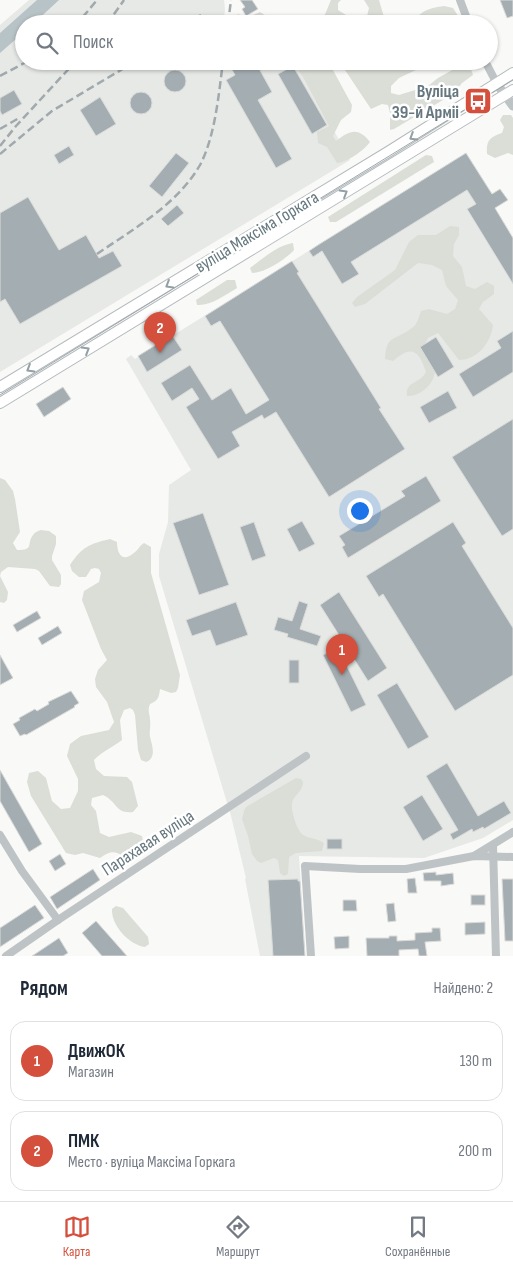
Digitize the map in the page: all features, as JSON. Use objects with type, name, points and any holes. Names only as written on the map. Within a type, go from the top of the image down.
[{"type":"main road","name":"вуліца Максіма Горкага","points":[[0,387],[284,216],[513,73]]},
{"type":"main road","name":"вуліца Максіма Горкага","points":[[0,403],[509,92]]},
{"type":"street","points":[[460,0],[466,15]]},
{"type":"street","points":[[489,70],[498,84],[509,92],[513,106]]},
{"type":"street","points":[[388,152],[394,162]]},
{"type":"street","points":[[284,216],[290,226]]},
{"type":"street","name":"Парахавая вуліца","points":[[6,956],[306,756]]},
{"type":"street","points":[[474,856],[513,832]]},
{"type":"street","points":[[0,835],[32,886],[58,920]]},
{"type":"street","points":[[493,845],[496,956]]},
{"type":"street","points":[[310,956],[305,866],[350,869],[406,869],[474,856],[513,857]]},
{"type":"shaded area","points":[[29,0],[224,0],[224,15],[15,15],[15,70],[301,70],[350,160],[0,372],[0,25]]},
{"type":"shaded area","points":[[37,0],[59,0],[43,15],[20,15]]},
{"type":"shaded area","points":[[331,0],[341,0],[338,3],[338,10],[346,15],[325,15]]},
{"type":"shaded area","points":[[364,0],[379,0],[383,15],[367,15],[369,8]]},
{"type":"shaded area","points":[[444,6],[453,8],[457,15],[420,15],[426,10]]},
{"type":"shaded area","points":[[260,12],[264,15],[253,15]]},
{"type":"shaded area","points":[[15,20],[15,40],[0,53],[0,33]]},
{"type":"shaded area","points":[[298,70],[333,70],[352,105],[351,112],[341,120],[333,136],[336,141],[346,134],[358,132],[370,142],[355,156],[337,163],[327,147],[318,143],[317,132],[329,126]]},
{"type":"shaded area","points":[[345,70],[416,70],[399,78],[391,86],[391,93],[399,95],[428,86],[452,70],[471,70],[473,75],[462,83],[453,94],[394,129],[390,130],[388,105],[382,104],[371,109]]},
{"type":"shaded area","points":[[503,115],[511,115],[513,118],[513,155],[508,153],[495,158],[487,154],[487,145],[494,136],[502,133],[504,127],[500,120]]},
{"type":"shaded area","points":[[466,153],[492,194],[467,210],[513,284],[513,820],[483,838],[424,858],[299,856],[305,956],[260,956],[246,878],[231,816],[159,576],[159,554],[168,522],[169,485],[191,470],[126,359],[131,355],[135,359]]},
{"type":"shaded area","points":[[426,155],[432,156],[434,162],[336,222],[330,222],[328,217]]},
{"type":"shaded area","points":[[450,226],[459,227],[459,235],[454,244],[453,256],[462,267],[466,286],[475,289],[487,282],[494,286],[494,294],[483,302],[479,309],[493,325],[492,331],[490,338],[478,353],[472,357],[459,360],[438,333],[428,338],[425,344],[432,358],[435,373],[427,388],[418,394],[407,396],[408,388],[426,372],[421,359],[414,352],[410,351],[393,361],[385,359],[387,345],[392,339],[414,327],[421,311],[429,309],[447,314],[455,309],[458,300],[446,286],[442,270],[432,265],[418,263],[365,304],[355,307],[352,303],[357,297],[395,270],[409,242],[418,235],[436,235]]},
{"type":"shaded area","points":[[293,243],[294,250],[286,257],[269,268],[252,273],[250,268],[265,257],[282,246]]},
{"type":"shaded area","points":[[227,280],[235,280],[237,288],[213,302],[197,305],[196,300]]},
{"type":"shaded area","points":[[0,478],[5,480],[13,491],[15,499],[20,532],[13,543],[17,550],[28,548],[33,535],[40,530],[49,531],[56,536],[52,560],[61,575],[59,587],[50,586],[39,571],[35,569],[8,567],[1,572],[0,576]]},
{"type":"shaded area","points":[[110,539],[117,542],[118,551],[124,557],[131,555],[144,543],[151,547],[151,573],[180,675],[176,692],[171,693],[160,689],[158,698],[150,704],[152,758],[146,762],[141,760],[138,750],[135,715],[130,708],[124,710],[120,720],[122,740],[94,760],[96,769],[104,776],[127,777],[132,782],[138,806],[133,812],[123,811],[103,795],[92,798],[91,805],[96,811],[100,833],[109,837],[131,832],[142,836],[144,848],[138,859],[131,861],[116,852],[109,853],[100,858],[83,853],[75,855],[66,853],[31,796],[27,782],[29,773],[38,771],[46,778],[52,801],[61,809],[70,808],[78,791],[78,779],[67,756],[70,744],[81,736],[109,730],[114,722],[107,702],[96,687],[95,679],[98,670],[107,660],[82,600],[84,591],[99,582],[101,573],[99,569],[95,568],[91,569],[86,577],[79,577],[72,571],[70,565],[78,554],[87,547]]},
{"type":"shaded area","points":[[0,576],[8,592],[7,600],[4,603],[0,602]]},
{"type":"shaded area","points":[[296,778],[301,779],[303,782],[292,803],[293,814],[299,830],[305,836],[324,843],[322,851],[296,853],[289,857],[288,874],[284,876],[280,873],[278,860],[274,858],[261,863],[257,861],[252,854],[242,819],[246,807]]},
{"type":"shaded area","points":[[116,906],[123,908],[148,937],[149,944],[145,947],[139,945],[122,933],[112,915],[112,909]]},
{"type":"building","points":[[240,0],[252,0],[258,9],[245,15],[242,9],[245,7]]},
{"type":"building","points":[[500,0],[513,0],[513,16],[507,18]]},
{"type":"building","points":[[175,70],[183,73],[186,81],[183,89],[175,92],[167,89],[164,81],[167,73]]},
{"type":"building","points":[[232,70],[260,70],[272,92],[258,100],[292,159],[276,168],[226,80],[235,75]]},
{"type":"building","points":[[286,70],[295,70],[327,125],[312,134],[278,74]]},
{"type":"building","points":[[14,90],[22,104],[2,115],[0,111],[0,98]]},
{"type":"building","points":[[141,92],[149,95],[152,103],[149,111],[141,114],[133,111],[130,103],[133,95]]},
{"type":"building","points":[[100,97],[116,124],[96,136],[80,110]]},
{"type":"building","points":[[69,146],[74,155],[59,164],[54,155]]},
{"type":"building","points":[[176,153],[189,163],[162,197],[149,186]]},
{"type":"building","points":[[466,153],[492,194],[500,189],[508,200],[495,208],[513,238],[513,284],[467,209],[476,204],[467,190],[351,262],[359,274],[342,284],[322,251],[313,257],[309,251],[318,245]]},
{"type":"building","points":[[28,197],[59,250],[86,235],[99,258],[113,251],[122,266],[20,324],[5,299],[0,302],[0,213]]},
{"type":"building","points":[[177,205],[184,213],[168,226],[161,219]]},
{"type":"building","points":[[292,261],[299,272],[297,273],[405,449],[329,497],[276,412],[264,419],[262,415],[232,432],[240,446],[218,459],[186,407],[199,399],[192,388],[172,401],[161,383],[190,365],[212,400],[231,388],[246,414],[269,400],[220,321],[211,326],[205,316]]},
{"type":"building","points":[[513,331],[513,372],[473,397],[459,374],[501,348],[497,341]]},
{"type":"building","points":[[172,335],[182,350],[147,372],[138,356]]},
{"type":"building","points":[[436,337],[454,367],[438,377],[420,347]]},
{"type":"building","points":[[63,387],[71,399],[44,417],[36,404]]},
{"type":"building","points":[[448,391],[457,408],[429,423],[420,407]]},
{"type":"building","points":[[513,419],[513,529],[502,536],[452,457]]},
{"type":"building","points":[[426,476],[441,501],[348,558],[342,547],[345,545],[339,536],[405,496],[401,491]]},
{"type":"building","points":[[203,513],[229,585],[199,595],[173,523]]},
{"type":"building","points":[[302,521],[315,544],[299,552],[287,529]]},
{"type":"building","points":[[254,522],[266,556],[252,561],[240,527]]},
{"type":"building","points":[[453,522],[466,543],[462,546],[513,628],[513,675],[455,711],[383,594],[379,597],[366,576]]},
{"type":"building","points":[[339,592],[387,668],[368,681],[320,605]]},
{"type":"building","points":[[299,601],[308,604],[300,629],[321,636],[317,646],[287,637],[288,634],[274,630],[278,617],[292,621]]},
{"type":"building","points":[[236,602],[248,635],[216,646],[210,630],[192,636],[186,620]]},
{"type":"building","points":[[37,611],[41,618],[17,632],[13,625]]},
{"type":"building","points":[[58,626],[62,633],[42,645],[38,638]]},
{"type":"building","points":[[338,648],[366,705],[351,712],[323,655]]},
{"type":"building","points":[[0,655],[13,678],[0,685]]},
{"type":"building","points":[[289,660],[299,660],[299,683],[289,683]]},
{"type":"building","points":[[397,683],[429,737],[408,749],[377,695]]},
{"type":"building","points":[[71,691],[79,703],[75,707],[26,735],[20,736],[13,724],[20,720],[19,718],[35,709],[37,711],[49,704],[48,702]]},
{"type":"building","points":[[447,763],[478,816],[504,801],[511,813],[484,829],[483,827],[473,832],[472,829],[453,840],[450,834],[458,830],[426,776]]},
{"type":"building","points":[[0,770],[42,844],[29,852],[0,801]]},
{"type":"building","points":[[422,795],[443,829],[423,841],[403,807]]},
{"type":"building","points":[[327,839],[342,839],[342,849],[327,849]]},
{"type":"building","points":[[60,854],[66,864],[55,871],[49,861]]},
{"type":"building","points":[[93,869],[100,880],[57,909],[50,897]]},
{"type":"building","points":[[436,872],[436,875],[453,873],[454,884],[441,886],[441,881],[424,881],[423,873]]},
{"type":"building","points":[[415,878],[417,893],[408,893],[407,879]]},
{"type":"building","points":[[298,879],[300,881],[305,956],[273,956],[268,880]]},
{"type":"building","points":[[502,879],[513,879],[513,941],[505,941]]},
{"type":"building","points":[[471,895],[485,895],[485,905],[471,905]]},
{"type":"building","points":[[343,900],[356,900],[357,911],[343,911]]},
{"type":"building","points":[[394,903],[396,921],[388,922],[386,904]]},
{"type":"building","points":[[35,905],[44,918],[0,947],[0,928]]},
{"type":"building","points":[[96,921],[127,956],[102,956],[82,933]]},
{"type":"building","points":[[485,922],[485,934],[465,935],[465,923]]},
{"type":"building","points":[[432,928],[440,928],[441,941],[425,942],[427,956],[419,956],[418,949],[399,950],[399,956],[367,956],[366,938],[397,936],[397,941],[415,940],[415,933],[432,932]]},
{"type":"building","points":[[349,936],[349,948],[335,949],[334,937]]},
{"type":"building","points":[[59,938],[68,953],[63,956],[32,956]]},
{"type":"tram line","points":[[0,395],[513,80]]},
{"type":"railway","points":[[84,15],[97,0]]},
{"type":"railway","points":[[113,15],[124,0]]},
{"type":"railway","points":[[229,15],[231,0]]},
{"type":"railway","points":[[0,76],[15,68]]},
{"type":"railway","points":[[0,146],[68,70]]},
{"type":"railway","points":[[0,154],[52,111],[121,70]]},
{"type":"railway","points":[[97,254],[167,204],[200,165],[213,128],[222,70]]},
{"type":"railway","points":[[0,129],[19,118]]},
{"type":"place","name":"Вуліца 39-й Арміі","points":[[478,101]]},
{"type":"place","name":"ПМК","points":[[160,353]]},
{"type":"place","name":"ДвижОК","points":[[342,675]]}]
